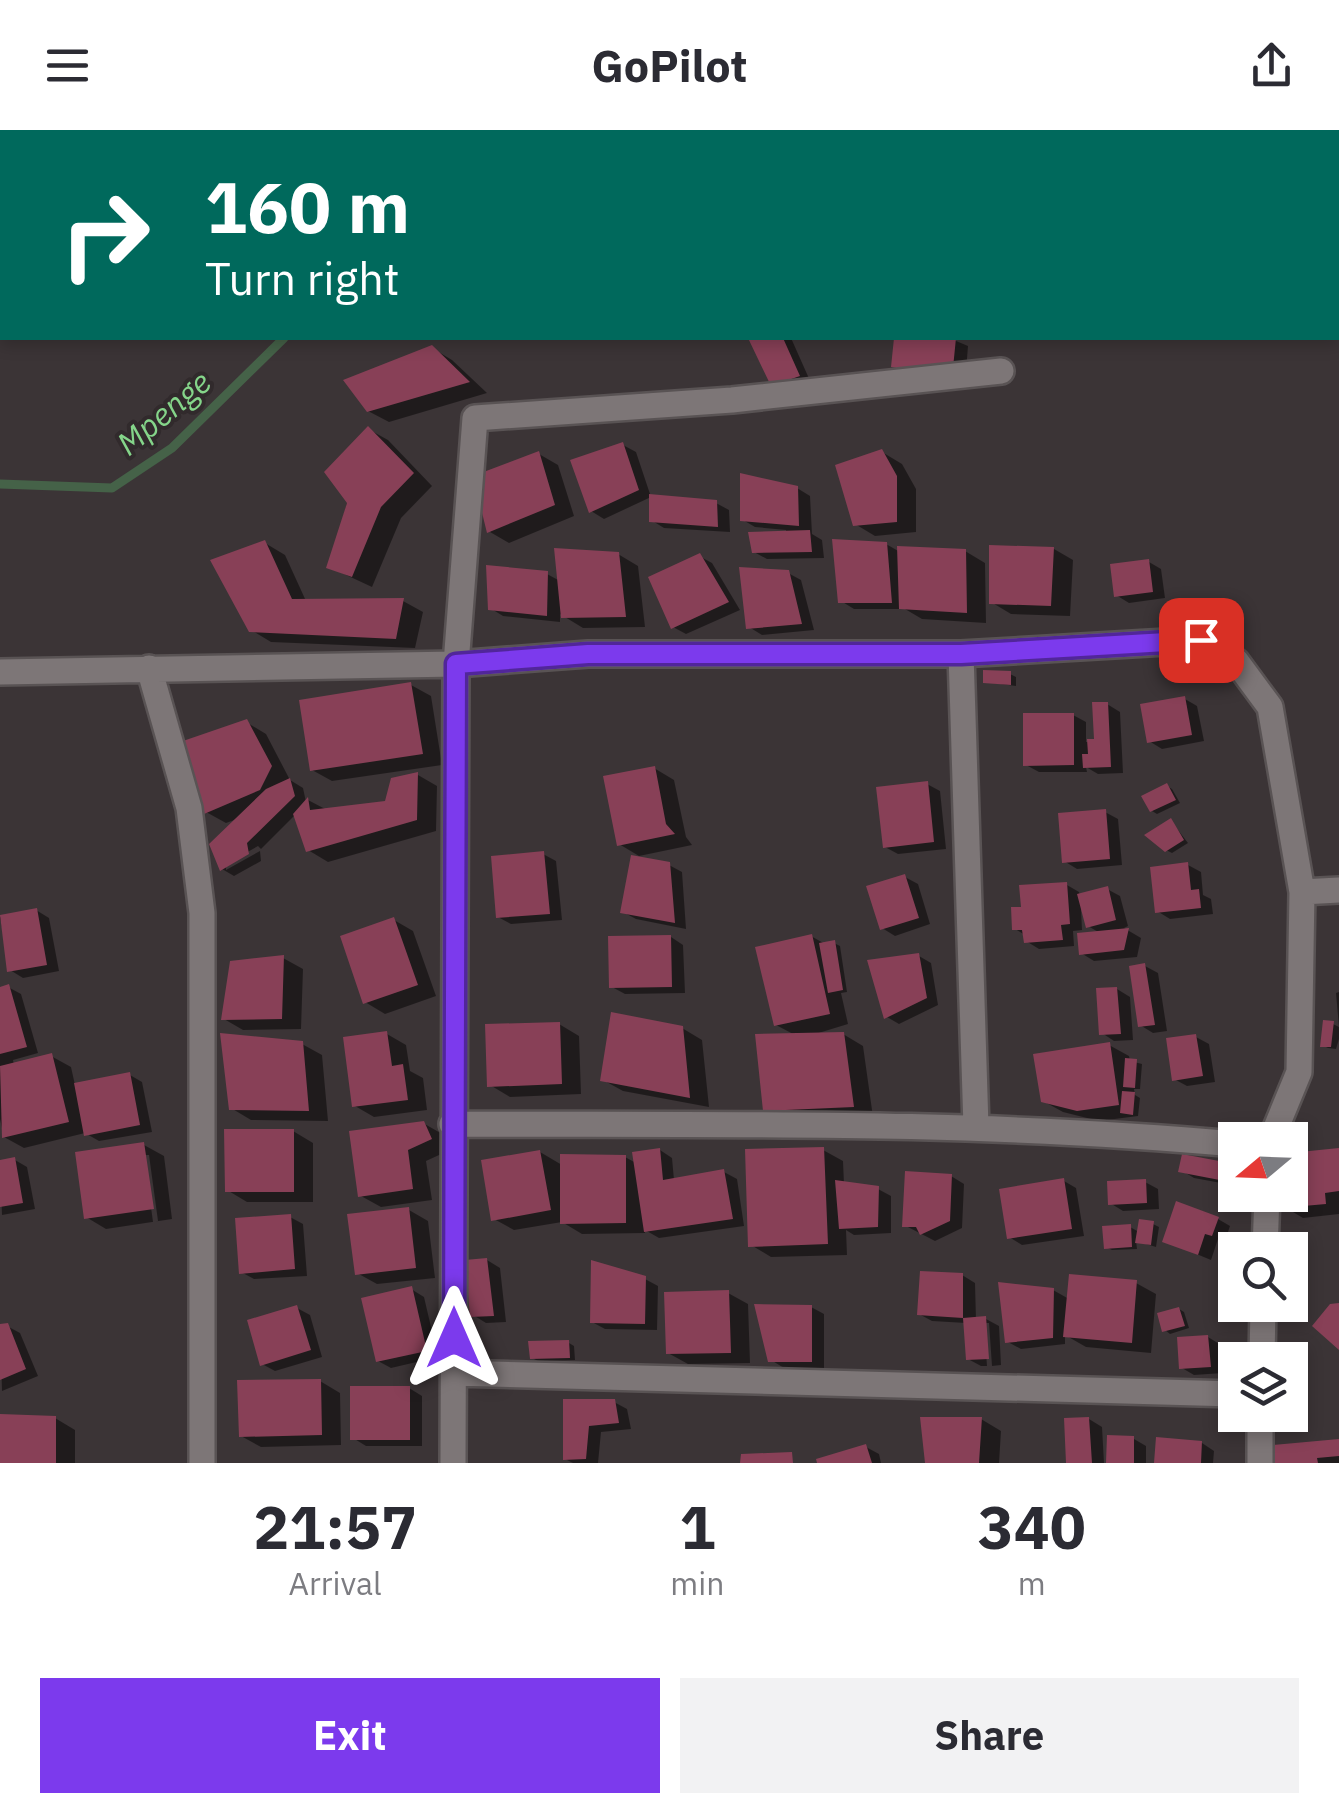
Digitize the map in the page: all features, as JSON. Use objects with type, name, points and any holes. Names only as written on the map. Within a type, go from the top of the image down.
[{"type":"street","points":[[452,1463],[456,664],[475,418],[732,400],[1000,371]]},
{"type":"street","points":[[0,672],[456,664],[588,654],[961,654],[1201,640],[1236,660],[1270,708],[1302,892],[1298,1072],[1278,1122]]},
{"type":"street","points":[[961,654],[976,1126]]},
{"type":"street","points":[[148,668],[189,808],[202,912],[202,1463]]},
{"type":"street","points":[[1302,892],[1339,890]]},
{"type":"street","points":[[452,1124],[976,1126],[1218,1142]]},
{"type":"street","points":[[454,1373],[1218,1394]]},
{"type":"street","points":[[1260,1432],[1260,1463]]},
{"type":"building","points":[[749,340],[784,340],[800,376],[771,386]]},
{"type":"building","points":[[894,340],[956,340],[952,378],[891,367]]},
{"type":"building","points":[[432,345],[470,382],[367,412],[343,380]]},
{"type":"building","points":[[368,426],[414,473],[381,507],[352,577],[326,568],[347,503],[324,472]]},
{"type":"building","points":[[623,442],[639,490],[589,513],[570,460]]},
{"type":"building","points":[[882,449],[897,476],[897,522],[853,526],[835,465]]},
{"type":"building","points":[[539,451],[555,505],[487,533],[473,476]]},
{"type":"building","points":[[740,473],[798,486],[799,526],[740,521]]},
{"type":"building","points":[[649,494],[717,500],[718,527],[649,522]]},
{"type":"building","points":[[810,530],[812,552],[752,553],[748,532]]},
{"type":"building","points":[[832,539],[887,542],[892,603],[838,603]]},
{"type":"building","points":[[265,540],[292,599],[404,598],[396,639],[249,632],[210,560]]},
{"type":"building","points":[[989,545],[1054,547],[1051,606],[989,604]]},
{"type":"building","points":[[897,546],[966,549],[967,613],[899,609]]},
{"type":"building","points":[[554,548],[619,552],[626,617],[561,618]]},
{"type":"building","points":[[700,553],[729,602],[671,629],[648,577]]},
{"type":"building","points":[[1149,559],[1153,592],[1114,597],[1110,564]]},
{"type":"building","points":[[486,565],[548,571],[547,616],[488,610]]},
{"type":"building","points":[[739,567],[789,570],[802,624],[746,629]]},
{"type":"building","points":[[983,670],[1011,671],[1011,685],[983,683]]},
{"type":"building","points":[[411,682],[423,754],[310,771],[299,700]]},
{"type":"building","points":[[1185,696],[1192,735],[1147,743],[1140,704]]},
{"type":"building","points":[[1092,702],[1108,702],[1111,767],[1083,768],[1082,754],[1088,754],[1087,739],[1094,739]]},
{"type":"building","points":[[1023,713],[1074,713],[1074,765],[1023,766]]},
{"type":"building","points":[[247,719],[272,766],[260,790],[204,814],[183,741]]},
{"type":"building","points":[[655,766],[666,824],[675,834],[617,846],[603,776]]},
{"type":"building","points":[[418,772],[417,820],[306,852],[293,814],[308,797],[310,810],[385,801],[391,778]]},
{"type":"building","points":[[290,778],[295,796],[247,843],[249,854],[220,871],[209,844],[266,789]]},
{"type":"building","points":[[928,781],[934,842],[883,848],[876,787]]},
{"type":"building","points":[[1167,783],[1176,800],[1150,812],[1141,796]]},
{"type":"building","points":[[1106,809],[1110,859],[1062,863],[1058,813]]},
{"type":"building","points":[[1171,818],[1184,840],[1165,852],[1144,835]]},
{"type":"building","points":[[544,851],[550,914],[496,918],[491,856]]},
{"type":"building","points":[[631,855],[670,862],[675,923],[620,913]]},
{"type":"building","points":[[1188,862],[1191,890],[1199,889],[1201,908],[1155,913],[1150,867]]},
{"type":"building","points":[[905,874],[919,918],[880,930],[866,886]]},
{"type":"building","points":[[1067,882],[1070,924],[1061,925],[1063,940],[1024,943],[1022,930],[1012,930],[1011,907],[1021,907],[1019,885]]},
{"type":"building","points":[[1108,886],[1116,920],[1086,928],[1077,894]]},
{"type":"building","points":[[37,908],[47,965],[7,972],[0,915]]},
{"type":"building","points":[[394,917],[418,985],[363,1004],[340,936]]},
{"type":"building","points":[[1129,928],[1124,950],[1079,955],[1077,933]]},
{"type":"building","points":[[812,934],[830,1014],[774,1026],[755,947]]},
{"type":"building","points":[[671,935],[672,987],[609,988],[608,936]]},
{"type":"building","points":[[835,940],[843,990],[828,993],[819,943]]},
{"type":"building","points":[[919,953],[927,998],[884,1019],[867,960]]},
{"type":"building","points":[[284,955],[282,1019],[221,1020],[230,961]]},
{"type":"building","points":[[1145,963],[1155,1025],[1138,1027],[1129,966]]},
{"type":"building","points":[[9,984],[27,1047],[0,1054],[0,987]]},
{"type":"building","points":[[1117,987],[1121,1034],[1099,1035],[1096,988]]},
{"type":"building","points":[[611,1012],[683,1026],[690,1098],[600,1081]]},
{"type":"building","points":[[1323,1020],[1334,1021],[1331,1047],[1320,1047]]},
{"type":"building","points":[[560,1022],[562,1084],[487,1087],[485,1024]]},
{"type":"building","points":[[387,1031],[392,1066],[403,1064],[408,1100],[352,1107],[343,1037]]},
{"type":"building","points":[[844,1032],[854,1107],[763,1111],[755,1034]]},
{"type":"building","points":[[220,1033],[303,1041],[309,1111],[229,1110]]},
{"type":"building","points":[[1196,1034],[1203,1076],[1172,1081],[1166,1038]]},
{"type":"building","points":[[1110,1042],[1119,1105],[1077,1111],[1041,1102],[1033,1054]]},
{"type":"building","points":[[52,1053],[69,1122],[2,1138],[0,1066]]},
{"type":"building","points":[[1125,1058],[1137,1059],[1135,1088],[1123,1087]]},
{"type":"building","points":[[130,1072],[140,1125],[84,1136],[74,1083]]},
{"type":"building","points":[[1122,1091],[1135,1092],[1133,1115],[1120,1113]]},
{"type":"building","points":[[424,1121],[432,1139],[408,1150],[413,1189],[358,1197],[349,1131]]},
{"type":"building","points":[[224,1129],[294,1129],[294,1192],[225,1192]]},
{"type":"building","points":[[144,1142],[154,1209],[84,1219],[75,1152]]},
{"type":"building","points":[[824,1147],[828,1244],[748,1247],[745,1149]]},
{"type":"building","points":[[660,1148],[663,1180],[724,1169],[733,1219],[644,1232],[632,1152]]},
{"type":"building","points":[[1339,1148],[1339,1191],[1325,1193],[1326,1204],[1308,1206],[1308,1151]]},
{"type":"building","points":[[540,1150],[551,1210],[491,1221],[481,1160]]},
{"type":"building","points":[[560,1154],[626,1155],[626,1223],[560,1224]]},
{"type":"building","points":[[1182,1154],[1218,1161],[1218,1180],[1178,1172]]},
{"type":"building","points":[[15,1157],[23,1203],[0,1207],[0,1160]]},
{"type":"building","points":[[905,1171],[952,1174],[950,1221],[920,1235],[916,1227],[902,1227]]},
{"type":"building","points":[[1064,1178],[1072,1229],[1007,1239],[999,1189]]},
{"type":"building","points":[[1146,1179],[1147,1203],[1108,1205],[1107,1181]]},
{"type":"building","points":[[835,1180],[879,1186],[878,1227],[839,1229]]},
{"type":"building","points":[[1176,1201],[1219,1217],[1212,1236],[1205,1234],[1198,1255],[1162,1242]]},
{"type":"building","points":[[409,1207],[416,1268],[355,1275],[347,1214]]},
{"type":"building","points":[[291,1214],[295,1269],[239,1274],[235,1218]]},
{"type":"building","points":[[1139,1219],[1154,1221],[1151,1245],[1135,1243]]},
{"type":"building","points":[[1131,1224],[1132,1247],[1104,1249],[1102,1226]]},
{"type":"building","points":[[487,1258],[494,1316],[470,1317],[465,1260]]},
{"type":"building","points":[[591,1260],[646,1276],[645,1324],[590,1323]]},
{"type":"building","points":[[920,1271],[963,1273],[963,1318],[917,1315]]},
{"type":"building","points":[[1069,1274],[1137,1280],[1132,1343],[1063,1337]]},
{"type":"building","points":[[998,1282],[1054,1288],[1053,1338],[1005,1343]]},
{"type":"building","points":[[412,1286],[427,1351],[376,1362],[361,1298]]},
{"type":"building","points":[[729,1290],[731,1353],[666,1354],[664,1292]]},
{"type":"building","points":[[1339,1303],[1339,1350],[1312,1326],[1330,1304]]},
{"type":"building","points":[[754,1304],[812,1305],[812,1362],[768,1362]]},
{"type":"building","points":[[297,1305],[311,1350],[260,1366],[247,1320]]},
{"type":"building","points":[[1179,1307],[1185,1326],[1162,1332],[1157,1313]]},
{"type":"building","points":[[986,1316],[989,1359],[966,1360],[963,1318]]},
{"type":"building","points":[[8,1323],[26,1369],[0,1380],[0,1324]]},
{"type":"building","points":[[1208,1335],[1211,1367],[1179,1369],[1177,1337]]},
{"type":"building","points":[[569,1340],[570,1358],[530,1359],[528,1341]]},
{"type":"building","points":[[321,1379],[322,1435],[239,1437],[237,1380]]},
{"type":"building","points":[[350,1386],[410,1386],[410,1440],[350,1440]]},
{"type":"building","points":[[563,1399],[615,1399],[619,1423],[589,1426],[586,1459],[563,1460]]},
{"type":"building","points":[[0,1414],[56,1416],[56,1463],[0,1463]]},
{"type":"building","points":[[920,1417],[982,1417],[979,1463],[925,1463]]},
{"type":"building","points":[[1089,1417],[1092,1463],[1066,1463],[1064,1418]]},
{"type":"building","points":[[1107,1435],[1134,1436],[1134,1463],[1106,1463]]},
{"type":"building","points":[[1156,1437],[1202,1441],[1201,1463],[1154,1463]]},
{"type":"building","points":[[1339,1439],[1339,1456],[1317,1458],[1318,1463],[1275,1463],[1273,1445]]},
{"type":"building","points":[[866,1444],[872,1463],[817,1463],[816,1459]]},
{"type":"building","points":[[792,1452],[793,1463],[740,1463],[741,1454]]},
{"type":"waterway","name":"Mpenge","points":[[0,484],[112,488],[172,448],[282,340]]},
{"type":"route","points":[[454,1338],[456,664],[588,654],[961,654],[1201,640]]}]
